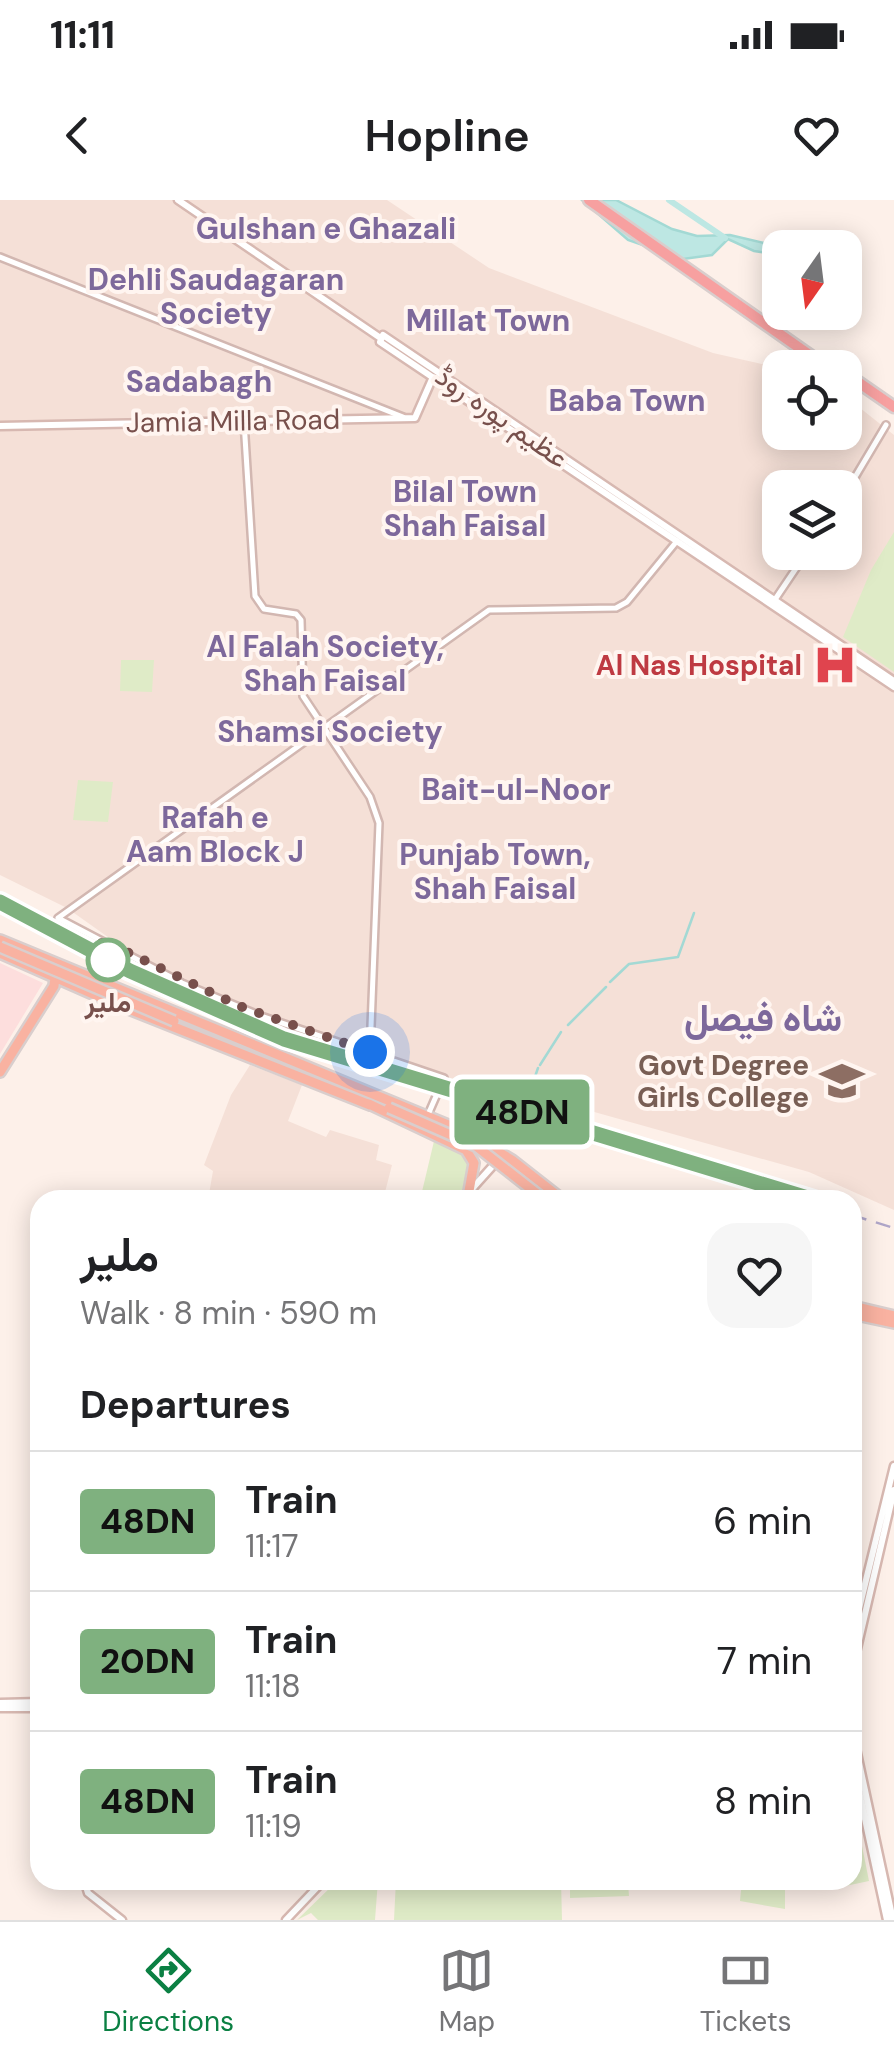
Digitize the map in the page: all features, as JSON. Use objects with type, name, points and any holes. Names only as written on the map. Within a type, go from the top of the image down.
[{"type":"highway","points":[[589,200],[802,350]]},
{"type":"highway","points":[[600,200],[812,350]]},
{"type":"highway","points":[[862,388],[894,411]]},
{"type":"highway","points":[[0,947],[465,1132],[512,1160],[544,1190]]},
{"type":"highway","points":[[0,947],[476,1146],[540,1190]]},
{"type":"highway","points":[[47,968],[56,978],[370,1105],[493,1160],[494,1151],[465,1132]]},
{"type":"highway","points":[[0,1072],[47,986],[47,968]]},
{"type":"highway","points":[[77,987],[83,977]]},
{"type":"highway","points":[[5,1058],[56,978]]},
{"type":"highway","points":[[361,1097],[370,1105]]},
{"type":"highway","points":[[452,1142],[466,1150],[474,1163],[467,1190]]},
{"type":"highway","points":[[512,1160],[544,1190]]},
{"type":"highway","points":[[862,1312],[894,1320]]},
{"type":"highway","points":[[862,1313],[894,1320]]},
{"type":"highway","points":[[881,1320],[894,1335]]},
{"type":"main road","name":"عظیم پورہ روڈ","points":[[178,200],[894,684]]},
{"type":"main road","name":"عظیم پورہ روڈ","points":[[434,374],[894,684]]},
{"type":"main road","points":[[406,418],[415,418],[434,374]]},
{"type":"main road","name":"Jamia Milla Road","points":[[0,426],[406,418]]},
{"type":"main road","points":[[472,1190],[499,1160],[512,1160]]},
{"type":"main road","points":[[862,1597],[894,1466]]},
{"type":"main road","points":[[862,1627],[894,1490]]},
{"type":"main road","points":[[0,1705],[30,1705]]},
{"type":"main road","points":[[862,1789],[890,1920]]},
{"type":"main road","points":[[862,1794],[864,1801]]},
{"type":"main road","points":[[87,1890],[122,1920]]},
{"type":"main road","points":[[286,1920],[314,1890]]},
{"type":"street","points":[[0,257],[406,418]]},
{"type":"street","points":[[244,420],[255,596],[264,609],[296,614],[301,620],[303,696],[370,797],[379,823],[370,1052]]},
{"type":"street","points":[[859,470],[886,424]]},
{"type":"street","points":[[428,1116],[444,1078],[283,1024],[182,982],[58,918],[489,610],[616,608],[627,602],[677,541]]},
{"type":"street","points":[[774,601],[795,570]]},
{"type":"shaded area","points":[[0,200],[387,200],[489,268],[713,353],[762,364],[762,450],[862,450],[862,410],[894,435],[894,1210],[862,1196],[862,1190],[849,1190],[809,1172],[580,1108],[400,1067],[281,1027],[174,984],[67,908],[0,875]]},
{"type":"shaded area","points":[[0,963],[43,983],[0,1054]]},
{"type":"shaded area","points":[[250,1065],[302,1085],[288,1121],[326,1137],[330,1130],[379,1145],[376,1160],[392,1165],[386,1190],[210,1190],[213,1171],[204,1165],[231,1095]]},
{"type":"green space","points":[[894,532],[894,672],[843,637],[871,570]]},
{"type":"green space","points":[[121,660],[154,660],[152,692],[120,691]]},
{"type":"green space","points":[[78,780],[113,782],[108,822],[73,820]]},
{"type":"green space","points":[[435,1137],[471,1159],[464,1190],[422,1190]]},
{"type":"green space","points":[[862,1846],[869,1881],[862,1882]]},
{"type":"green space","points":[[328,1890],[377,1890],[375,1920],[318,1920],[311,1913],[297,1920]]},
{"type":"green space","points":[[396,1890],[561,1890],[562,1920],[394,1920]]},
{"type":"green space","points":[[570,1890],[629,1890],[629,1896],[570,1898]]},
{"type":"green space","points":[[741,1890],[785,1890],[785,1909],[740,1901]]},
{"type":"water","points":[[582,200],[616,200],[672,229],[697,236],[730,235],[762,243],[762,252],[728,239],[712,255],[683,259],[628,240]]},
{"type":"waterway","points":[[669,200],[725,238]]},
{"type":"waterway","points":[[610,982],[629,964],[678,957],[694,913]]},
{"type":"waterway","points":[[568,1025],[606,987]]},
{"type":"waterway","points":[[540,1065],[561,1032]]},
{"type":"waterway","points":[[525,1106],[538,1068]]},
{"type":"railway","points":[[0,902],[150,981],[284,1039],[781,1190]]},
{"type":"railway","points":[[862,1218],[894,1228]]},
{"type":"train","name":"48DN","points":[[0,902],[130,971],[284,1039],[781,1190]]},
{"type":"place","name":"Al Nas Hospital","points":[[835,665]]},
{"type":"place","name":"ملیر","points":[[108,960]]},
{"type":"place","name":"Govt Degree Girls College","points":[[842,1081]]},
{"type":"district","name":"Gulshan e Ghazali","points":[[326,228]]},
{"type":"district","name":"Dehli Saudagaran Society","points":[[216,296]]},
{"type":"district","name":"Millat Town","points":[[488,320]]},
{"type":"district","name":"Sadabagh","points":[[199,381]]},
{"type":"district","name":"Baba Town","points":[[627,400]]},
{"type":"district","name":"Bilal Town Shah Faisal","points":[[465,508]]},
{"type":"district","name":"Al Falah Society, Shah Faisal","points":[[325,663]]},
{"type":"district","name":"Shamsi Society","points":[[330,731]]},
{"type":"district","name":"Bait-ul-Noor","points":[[516,789]]},
{"type":"district","name":"Rafah e Aam Block J","points":[[215,834]]},
{"type":"district","name":"Punjab Town, Shah Faisal","points":[[495,871]]},
{"type":"district","name":"شاہ فیصل","points":[[763,1018]]},
{"type":"route","points":[[108,960],[100,939],[182,982],[239,1006],[370,1052]]}]
